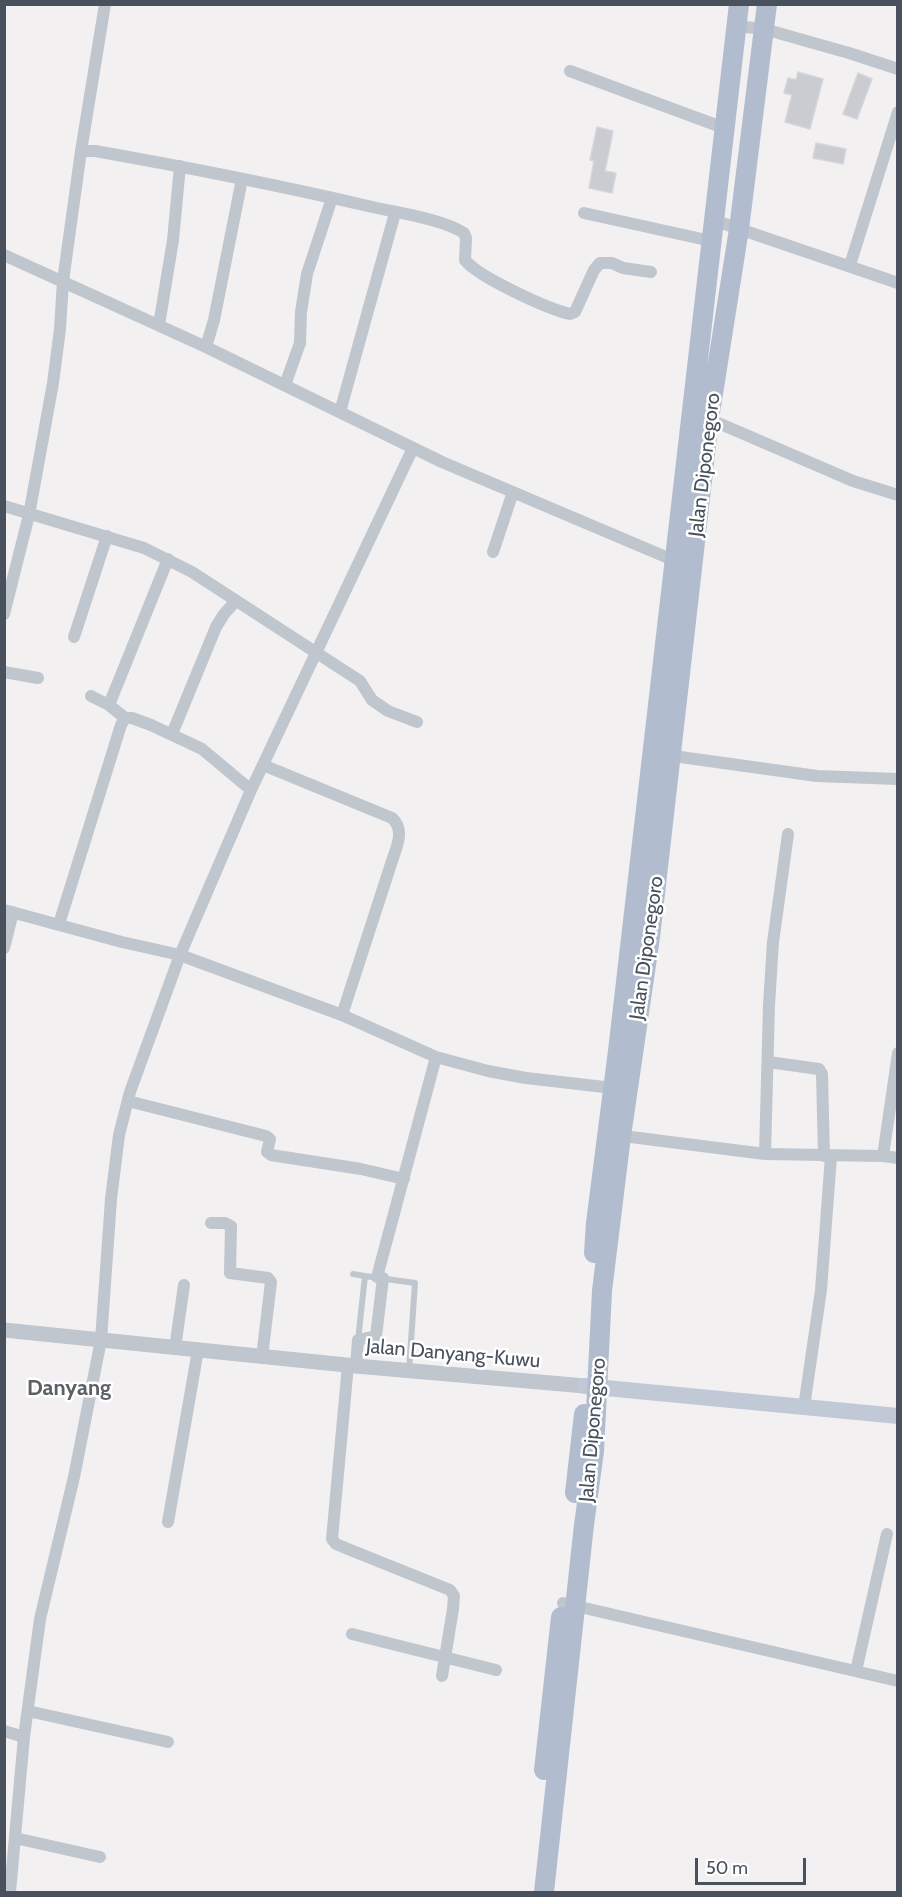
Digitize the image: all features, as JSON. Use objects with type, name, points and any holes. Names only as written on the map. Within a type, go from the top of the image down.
[{"type":"main road","name":"Jalan Diponegoro","points":[[544,1893],[583,1421],[592,1386],[596,1223],[650,937],[674,560],[738,4]]},
{"type":"main road","name":"Jalan Diponegoro","points":[[614,1134],[613,1088],[662,755],[693,568],[709,419],[739,229],[767,4]]},
{"type":"main road","name":"Jalan Danyang-Kuwu","points":[[592,1386],[897,1416]]},
{"type":"main road","name":"Jalan Diponegoro","points":[[531,1893],[569,1604]]},
{"type":"street","points":[[4,614],[29,515],[53,383],[63,282],[105,4]]},
{"type":"street","points":[[736,26],[764,29],[897,69]]},
{"type":"street","points":[[570,71],[724,128]]},
{"type":"street","points":[[850,266],[897,112]]},
{"type":"street","points":[[81,151],[95,151],[180,166],[435,222],[462,231],[466,238],[466,263],[478,272],[515,292],[570,314],[575,312],[594,270],[600,263],[612,263],[623,268],[651,272]]},
{"type":"street","points":[[159,325],[173,240],[180,166]]},
{"type":"street","points":[[206,347],[214,320],[242,179]]},
{"type":"street","points":[[285,385],[300,343],[301,312],[307,274],[332,198]]},
{"type":"street","points":[[340,412],[395,213]]},
{"type":"street","points":[[584,213],[711,241]]},
{"type":"street","points":[[713,220],[897,283]]},
{"type":"street","points":[[4,255],[206,347],[413,448],[693,568]]},
{"type":"street","points":[[709,419],[853,481],[897,495]]},
{"type":"street","points":[[10,1893],[24,1737],[40,1619],[74,1477],[100,1340],[111,1199],[119,1135],[128,1101],[180,955],[251,790],[413,448]]},
{"type":"street","points":[[493,552],[513,492]]},
{"type":"street","points":[[4,506],[144,548],[192,572],[360,681],[372,700],[388,711],[417,722]]},
{"type":"street","points":[[74,637],[107,537]]},
{"type":"street","points":[[109,705],[168,560]]},
{"type":"street","points":[[172,734],[216,627],[236,601]]},
{"type":"street","points":[[4,672],[38,678]]},
{"type":"street","points":[[91,696],[109,705],[125,718],[132,718],[172,734],[202,749],[251,790]]},
{"type":"street","points":[[59,924],[125,718]]},
{"type":"street","points":[[662,755],[817,776],[897,779]]},
{"type":"street","points":[[263,765],[392,818],[399,826],[399,837],[392,861],[342,1015]]},
{"type":"street","points":[[765,1154],[773,942],[788,834]]},
{"type":"street","points":[[4,948],[9,911],[122,942],[180,955],[342,1015],[436,1057],[526,1078],[613,1088]]},
{"type":"street","points":[[883,1156],[897,1053]]},
{"type":"street","points":[[436,1057],[375,1277],[376,1336],[358,1340],[352,1365],[332,1539],[336,1544],[450,1590],[454,1596],[453,1609],[442,1676]]},
{"type":"street","points":[[768,1062],[819,1069],[822,1074],[827,1156],[821,1290],[804,1407]]},
{"type":"street","points":[[128,1101],[266,1136],[270,1139],[267,1152],[271,1155],[361,1169],[404,1179]]},
{"type":"street","points":[[614,1134],[765,1154],[897,1158]]},
{"type":"street","points":[[211,1223],[225,1223],[231,1226],[230,1273],[268,1278],[271,1282],[262,1357]]},
{"type":"street","points":[[175,1348],[184,1285]]},
{"type":"street","name":"Jalan Danyang-Kuwu","points":[[4,1330],[262,1357],[592,1386]]},
{"type":"street","points":[[168,1522],[198,1350]]},
{"type":"street","points":[[856,1671],[887,1534]]},
{"type":"street","points":[[569,1604],[897,1681]]},
{"type":"street","points":[[352,1634],[496,1670]]},
{"type":"street","points":[[28,1711],[168,1742]]},
{"type":"street","points":[[4,1731],[24,1737]]},
{"type":"street","points":[[15,1838],[100,1857]]},
{"type":"lane","points":[[354,1274],[415,1283],[409,1371]]},
{"type":"lane","points":[[358,1340],[375,1277]]},
{"type":"building","points":[[798,72],[823,79],[810,129],[785,122],[792,95],[784,93],[788,78],[796,80]]},
{"type":"building","points":[[858,73],[872,79],[857,119],[843,114]]},
{"type":"building","points":[[597,127],[613,131],[605,171],[616,173],[612,193],[589,188],[594,161],[590,160]]},
{"type":"building","points":[[816,143],[846,149],[843,164],[813,158]]},
{"type":"district","name":"Danyang","points":[[69,1389]]}]
